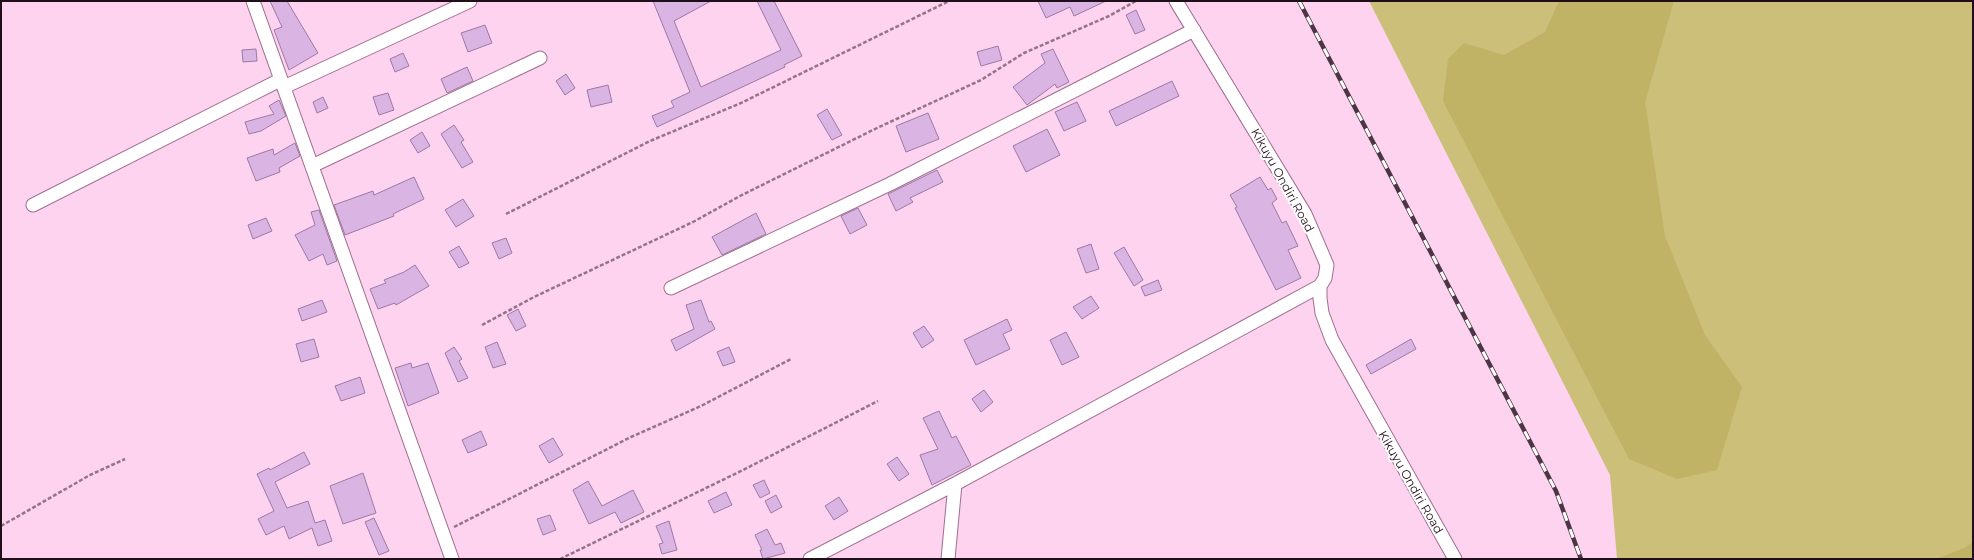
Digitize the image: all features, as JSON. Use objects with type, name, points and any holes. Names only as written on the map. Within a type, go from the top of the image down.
[{"type":"street","points":[[253,1],[452,559]]},
{"type":"street","points":[[33,205],[282,83],[470,1]]},
{"type":"street","name":"Kikuyu Ondiri Road","points":[[1176,1],[1304,214],[1327,266],[1325,278],[1320,286],[1322,313],[1332,340],[1455,559]]},
{"type":"street","points":[[671,288],[890,184],[1194,30]]},
{"type":"street","points":[[312,166],[540,58]]},
{"type":"street","points":[[810,559],[954,484],[1320,286]]},
{"type":"street","points":[[948,559],[954,484]]},
{"type":"path","points":[[506,214],[650,141],[741,103],[949,1]]},
{"type":"path","points":[[482,324],[534,297],[693,222],[740,196],[877,128],[981,80],[1024,53],[1109,16],[1136,1]]},
{"type":"path","points":[[449,530],[631,437],[701,406],[791,359]]},
{"type":"path","points":[[560,559],[743,470],[878,401]]},
{"type":"path","points":[[1,526],[90,475],[124,459]]},
{"type":"shaded area","points":[[1369,1],[1973,1],[1973,559],[1617,559],[1610,475]]},
{"type":"shaded area","points":[[1559,1],[1674,1],[1645,102],[1665,236],[1705,335],[1742,387],[1717,470],[1677,479],[1629,459],[1443,101],[1448,59],[1464,43],[1504,55],[1545,32]]},
{"type":"shaded area","points":[[1973,542],[1973,559],[1936,559],[1964,548]]},
{"type":"building","points":[[270,1],[287,1],[318,53],[289,70],[274,30],[282,27]]},
{"type":"building","points":[[653,1],[711,1],[674,21],[701,87],[781,50],[757,1],[774,1],[802,56],[784,65],[785,67],[657,127],[652,116],[674,107],[671,101],[690,92]]},
{"type":"building","points":[[1038,1],[1106,1],[1074,16],[1070,7],[1046,18]]},
{"type":"building","points":[[1136,10],[1145,30],[1135,34],[1126,15]]},
{"type":"building","points":[[485,25],[492,43],[468,52],[461,33]]},
{"type":"building","points":[[998,46],[1002,60],[981,66],[977,52]]},
{"type":"building","points":[[256,49],[257,61],[243,62],[242,50]]},
{"type":"building","points":[[1053,49],[1069,82],[1057,88],[1055,84],[1027,105],[1013,87],[1045,63],[1041,54]]},
{"type":"building","points":[[403,53],[409,66],[395,72],[390,59]]},
{"type":"building","points":[[467,67],[473,81],[447,93],[441,79]]},
{"type":"building","points":[[566,74],[575,88],[565,95],[556,81]]},
{"type":"building","points":[[1172,81],[1179,96],[1116,126],[1109,111]]},
{"type":"building","points":[[608,85],[612,102],[591,107],[587,90]]},
{"type":"building","points":[[388,93],[394,110],[379,115],[373,97]]},
{"type":"building","points":[[323,97],[328,108],[317,113],[313,102]]},
{"type":"building","points":[[279,100],[286,116],[261,131],[249,134],[245,122],[274,114],[269,106]]},
{"type":"building","points":[[1077,102],[1086,121],[1064,131],[1055,112]]},
{"type":"building","points":[[827,109],[842,135],[832,140],[817,115]]},
{"type":"building","points":[[928,113],[939,139],[906,152],[896,126]]},
{"type":"building","points":[[454,125],[464,140],[461,142],[473,162],[462,168],[441,134]]},
{"type":"building","points":[[1047,129],[1060,155],[1026,172],[1013,146]]},
{"type":"building","points":[[422,132],[430,146],[418,153],[410,140]]},
{"type":"building","points":[[295,143],[300,156],[279,168],[280,172],[256,181],[247,158],[273,149],[274,155]]},
{"type":"building","points":[[937,170],[943,182],[910,198],[913,202],[896,211],[888,194]]},
{"type":"building","points":[[414,177],[424,199],[393,214],[394,216],[345,235],[334,205],[373,191],[374,195]]},
{"type":"building","points":[[1260,177],[1268,190],[1271,188],[1277,199],[1272,203],[1282,223],[1286,221],[1298,246],[1288,250],[1301,278],[1276,290],[1230,195]]},
{"type":"building","points":[[463,199],[474,216],[456,227],[445,210]]},
{"type":"building","points":[[858,208],[867,225],[850,234],[841,216]]},
{"type":"building","points":[[319,210],[337,261],[327,265],[323,254],[309,261],[295,235],[315,225],[311,212]]},
{"type":"building","points":[[756,213],[766,234],[722,255],[712,237]]},
{"type":"building","points":[[266,218],[272,231],[253,239],[248,225]]},
{"type":"building","points":[[506,238],[512,253],[499,259],[492,243]]},
{"type":"building","points":[[1091,244],[1099,269],[1086,273],[1077,249]]},
{"type":"building","points":[[459,246],[469,263],[459,268],[449,252]]},
{"type":"building","points":[[1124,247],[1143,280],[1134,286],[1114,253]]},
{"type":"building","points":[[415,265],[429,286],[396,305],[395,303],[378,309],[370,289],[386,283],[384,280],[404,272]]},
{"type":"building","points":[[1158,280],[1162,290],[1145,296],[1141,287]]},
{"type":"building","points":[[1091,296],[1099,308],[1082,319],[1073,307]]},
{"type":"building","points":[[322,300],[327,312],[302,321],[298,309]]},
{"type":"building","points":[[701,300],[709,322],[711,321],[715,329],[676,351],[671,340],[694,329],[686,305]]},
{"type":"building","points":[[518,309],[526,326],[516,331],[507,315]]},
{"type":"building","points":[[1007,319],[1012,330],[1003,334],[1010,349],[976,365],[964,340]]},
{"type":"building","points":[[924,326],[934,340],[922,348],[913,333]]},
{"type":"building","points":[[1066,332],[1079,357],[1062,365],[1050,340]]},
{"type":"building","points":[[314,339],[319,357],[301,362],[296,344]]},
{"type":"building","points":[[1411,339],[1416,349],[1371,374],[1366,365]]},
{"type":"building","points":[[497,342],[506,364],[493,368],[485,347]]},
{"type":"building","points":[[454,347],[462,359],[459,361],[468,378],[458,382],[445,353]]},
{"type":"building","points":[[729,347],[735,362],[723,366],[717,352]]},
{"type":"building","points":[[411,363],[412,368],[428,363],[439,393],[408,406],[395,368]]},
{"type":"building","points":[[360,377],[365,393],[341,401],[335,386]]},
{"type":"building","points":[[984,390],[993,402],[981,412],[972,399]]},
{"type":"building","points":[[939,411],[952,438],[956,436],[971,465],[932,485],[920,455],[938,449],[923,418]]},
{"type":"building","points":[[481,431],[487,445],[468,453],[462,440]]},
{"type":"building","points":[[553,438],[563,455],[549,463],[539,446]]},
{"type":"building","points":[[304,452],[310,464],[275,482],[287,508],[308,501],[315,523],[325,520],[332,541],[318,546],[312,528],[289,539],[284,526],[266,535],[258,519],[274,511],[257,474],[269,468],[270,470]]},
{"type":"building","points":[[897,457],[909,474],[899,481],[887,464]]},
{"type":"building","points":[[363,473],[376,513],[343,524],[330,486]]},
{"type":"building","points":[[764,480],[770,493],[760,498],[753,485]]},
{"type":"building","points":[[588,481],[602,506],[633,490],[644,512],[621,523],[615,512],[589,524],[573,490]]},
{"type":"building","points":[[726,492],[732,505],[714,513],[708,501]]},
{"type":"building","points":[[776,495],[782,507],[771,513],[765,501]]},
{"type":"building","points":[[839,497],[848,511],[834,520],[825,506]]},
{"type":"building","points":[[550,515],[556,530],[543,535],[537,519]]},
{"type":"building","points":[[374,518],[389,551],[379,555],[365,522]]},
{"type":"building","points":[[669,521],[677,550],[662,554],[659,544],[663,543],[656,526]]},
{"type":"building","points":[[767,529],[775,545],[781,543],[785,553],[763,559],[760,550],[762,550],[755,535]]},
{"type":"railway","points":[[1299,1],[1556,491],[1581,559]]}]
